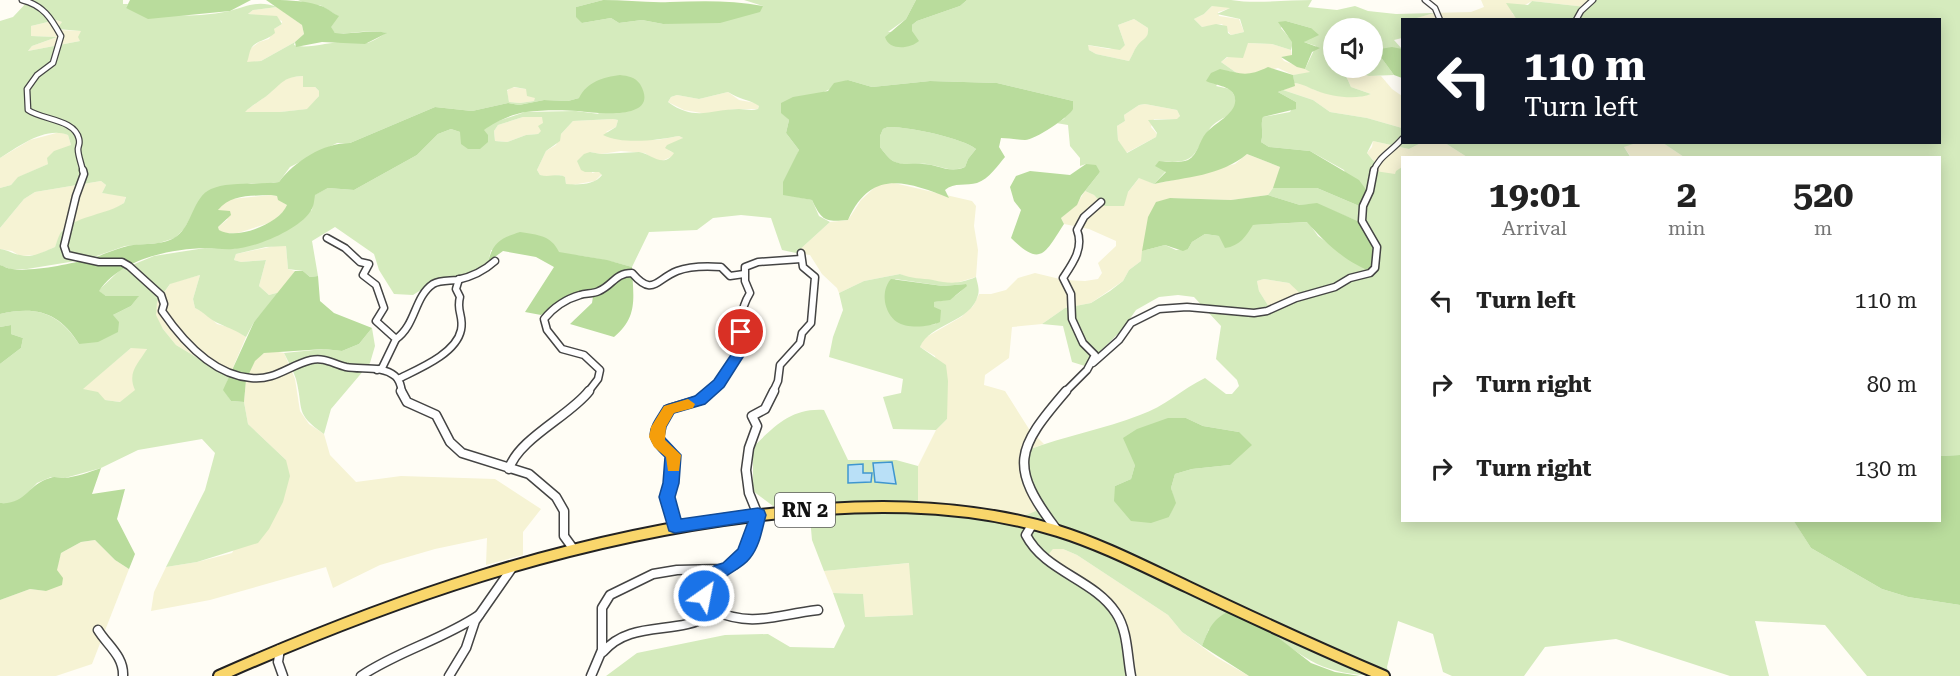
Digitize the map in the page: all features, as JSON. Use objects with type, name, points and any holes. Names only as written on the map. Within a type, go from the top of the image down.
[{"type":"main road","name":"RN 2","points":[[219,676],[402,600],[572,547],[675,526],[758,515],[851,507],[921,508],[979,514],[1057,530],[1145,567],[1384,676]]},
{"type":"street","points":[[22,0],[36,3],[53,18],[61,36],[53,63],[37,75],[26,94],[28,110],[35,115],[68,125],[76,132],[80,141],[78,150],[84,174],[76,196],[64,246],[68,255],[99,262],[122,262],[129,266],[161,295],[164,304],[162,311],[185,342],[227,372],[250,379],[264,378],[292,365],[321,359],[347,367],[392,374],[398,379],[403,398],[410,404],[421,406],[436,415],[444,433],[457,450],[529,474],[556,497],[564,511],[564,536],[572,547]]},
{"type":"street","points":[[1425,0],[1435,8],[1438,18]]},
{"type":"street","points":[[1577,18],[1593,0]]},
{"type":"street","points":[[1057,530],[1030,486],[1023,467],[1032,438],[1050,411],[1093,363],[1119,340],[1131,323],[1159,309],[1187,307],[1254,313],[1267,312],[1296,298],[1335,287],[1350,278],[1370,273],[1375,268],[1377,247],[1362,221],[1363,206],[1370,191],[1372,174],[1378,159],[1392,151],[1401,140]]},
{"type":"street","points":[[1093,363],[1095,355],[1083,343],[1072,319],[1071,294],[1063,278],[1074,262],[1081,241],[1077,230],[1084,217],[1101,202]]},
{"type":"street","points":[[327,237],[345,248],[360,262],[369,264],[363,275],[379,287],[384,308],[376,321],[396,339]]},
{"type":"street","points":[[600,659],[604,638],[601,611],[608,596],[639,579],[658,572],[720,571],[729,568],[744,554],[750,543],[758,515],[748,494],[746,454],[757,426],[752,416],[765,409],[778,381],[780,365],[800,343],[802,333],[811,323],[814,277],[803,267],[801,256],[750,264],[745,267],[744,274],[750,293],[742,306],[739,320],[744,346],[719,383],[700,400],[669,410],[659,427],[657,437],[659,443],[673,455],[671,483],[667,497],[675,526]]},
{"type":"street","points":[[377,370],[382,368],[396,339],[408,331],[433,285],[438,281],[459,279],[487,270],[495,261]]},
{"type":"street","points":[[509,469],[511,462],[520,452],[568,409],[581,402],[598,379],[600,370],[596,364],[579,351],[562,349],[545,325],[544,319],[552,310],[580,295],[600,291],[611,278],[621,274],[632,273],[642,284],[653,285],[678,272],[708,266],[721,267],[730,276],[744,274]]},
{"type":"street","points":[[398,379],[442,356],[461,332],[462,319],[457,307],[460,297],[456,289],[459,279]]},
{"type":"street","points":[[1032,525],[1026,535],[1033,548],[1077,578],[1116,613],[1122,629],[1131,676]]},
{"type":"street","points":[[449,676],[466,648],[479,615],[514,564]]},
{"type":"street","points":[[591,676],[606,647],[619,638],[638,631],[699,622],[710,615],[711,610],[704,596],[705,589],[720,571]]},
{"type":"street","points":[[711,610],[746,622],[765,621],[818,610]]},
{"type":"street","points":[[361,676],[376,664],[450,633],[479,615]]},
{"type":"street","points":[[98,630],[105,642],[120,656],[125,669],[123,676]]},
{"type":"street","points":[[280,649],[278,662],[283,676]]},
{"type":"shaded area","points":[[1481,0],[1596,0],[1586,7],[1532,1],[1512,13],[1516,18],[1416,18],[1434,13],[1471,12],[1484,7]]},
{"type":"shaded area","points":[[1212,6],[1231,8],[1218,12],[1219,16],[1239,19],[1244,32],[1231,35],[1222,24],[1202,27],[1194,19],[1204,14]]},
{"type":"shaded area","points":[[277,7],[302,25],[304,34],[295,42],[261,61],[246,63],[250,49],[259,42],[269,39],[274,29],[282,24],[282,21],[267,16],[248,14],[253,10]]},
{"type":"shaded area","points":[[1134,19],[1148,28],[1148,33],[1147,37],[1137,46],[1129,61],[1096,54],[1089,50],[1087,45],[1109,49],[1125,45],[1118,25]]},
{"type":"shaded area","points":[[56,20],[62,22],[60,30],[81,31],[80,41],[28,51],[32,46],[57,37],[31,36],[31,26]]},
{"type":"shaded area","points":[[1247,43],[1272,44],[1291,50],[1292,56],[1281,57],[1284,61],[1309,70],[1310,73],[1293,75],[1278,68],[1241,76],[1221,62]]},
{"type":"shaded area","points":[[303,76],[319,91],[319,96],[308,109],[244,112],[269,94],[280,82],[291,77]]},
{"type":"shaded area","points":[[1347,78],[1383,78],[1401,95],[1401,128],[1367,118],[1330,112],[1313,100],[1283,90],[1294,86],[1294,83],[1332,94],[1358,97],[1371,94],[1351,87]]},
{"type":"shaded area","points":[[511,87],[526,89],[536,98],[534,101],[509,102],[507,91]]},
{"type":"shaded area","points":[[728,92],[739,100],[756,103],[759,106],[758,109],[734,109],[707,114],[684,110],[668,102],[671,97],[677,95],[699,99]]},
{"type":"shaded area","points":[[1139,105],[1177,110],[1180,116],[1178,119],[1154,119],[1151,127],[1157,134],[1156,137],[1126,153],[1118,140],[1117,126],[1125,121],[1124,115]]},
{"type":"shaded area","points":[[523,117],[542,117],[544,120],[542,131],[507,142],[495,141],[494,131],[498,125]]},
{"type":"shaded area","points":[[618,120],[616,127],[606,132],[628,139],[657,140],[679,136],[683,138],[669,151],[675,152],[673,156],[662,161],[655,161],[645,153],[590,152],[592,173],[599,171],[602,174],[595,181],[572,185],[566,184],[565,177],[560,175],[545,177],[540,175],[537,170],[546,151],[556,145],[561,134],[573,121]]},
{"type":"shaded area","points":[[60,132],[68,135],[71,145],[48,164],[19,177],[11,185],[0,188],[0,158],[30,140]]},
{"type":"shaded area","points":[[1373,141],[1409,149],[1419,144],[1447,144],[1465,156],[1401,156],[1401,168],[1395,174],[1389,175],[1375,171],[1373,160],[1367,153]]},
{"type":"shaded area","points":[[1629,144],[1664,144],[1682,156],[1630,156],[1624,147]]},
{"type":"shaded area","points":[[1247,154],[1280,167],[1276,184],[1268,195],[1231,200],[1170,198],[1141,261],[1129,270],[1123,281],[1091,303],[1065,308],[1042,324],[1012,327],[1009,358],[985,375],[984,385],[1005,391],[1029,429],[1044,444],[1028,450],[1027,487],[1036,512],[1024,516],[998,511],[917,504],[918,466],[936,430],[947,419],[935,356],[920,347],[923,339],[961,317],[973,306],[979,294],[1006,290],[1018,278],[1035,273],[1064,280],[1098,279],[1102,273],[1098,263],[1116,246],[1116,241],[1089,229],[1064,224],[1061,218],[1076,205],[1085,191],[1094,195],[1104,206],[1128,192],[1140,177],[1154,184],[1178,179],[1235,164]]},
{"type":"shaded area","points":[[101,181],[106,185],[102,193],[126,196],[124,203],[111,211],[76,222],[62,230],[55,247],[37,255],[20,256],[12,251],[0,249],[0,228],[24,199],[35,192]]},
{"type":"shaded area","points":[[894,183],[972,201],[976,206],[974,226],[978,250],[976,277],[949,285],[932,280],[913,280],[900,274],[864,281],[839,293],[837,288],[822,274],[810,255],[796,253],[830,222],[848,220],[861,200],[874,188],[880,184]]},
{"type":"shaded area","points":[[277,196],[287,205],[286,209],[272,222],[238,233],[223,233],[219,230],[218,227],[228,219],[217,211],[224,202],[231,199]]},
{"type":"shaded area","points":[[279,245],[286,246],[288,269],[295,271],[280,292],[269,295],[259,286],[266,260],[241,262],[234,260],[236,254]]},
{"type":"shaded area","points":[[200,275],[193,299],[195,308],[207,314],[217,324],[232,328],[246,337],[229,377],[176,345],[155,315],[157,302],[171,283]]},
{"type":"shaded area","points":[[1264,279],[1289,283],[1301,292],[1303,297],[1269,307],[1259,291],[1257,281]]},
{"type":"shaded area","points":[[131,348],[147,348],[136,390],[121,402],[104,400],[82,389]]},
{"type":"shaded area","points":[[273,351],[284,353],[295,379],[300,411],[309,424],[324,434],[330,455],[356,482],[401,476],[495,479],[541,509],[523,532],[523,555],[486,565],[487,538],[435,549],[380,565],[333,588],[326,567],[210,600],[151,611],[154,592],[166,567],[232,553],[286,460],[248,424],[244,402],[246,380],[255,360],[264,353]]},
{"type":"shaded area","points":[[95,540],[115,560],[129,569],[92,664],[56,676],[0,676],[0,600],[30,589],[46,591],[61,553],[81,542]]},
{"type":"shaded area","points":[[1053,549],[1063,549],[1077,555],[1168,615],[1182,632],[1216,657],[1249,676],[1132,676],[1065,572],[1048,554]]},
{"type":"shaded area","points":[[910,563],[914,615],[864,617],[863,594],[833,593],[824,571]]},
{"type":"green space","points":[[29,0],[123,0],[123,4],[128,4],[126,8],[182,15],[230,11],[259,4],[277,7],[253,10],[248,14],[277,16],[282,24],[274,29],[275,33],[252,47],[247,62],[261,61],[295,42],[294,45],[300,46],[344,42],[365,43],[386,33],[373,31],[335,33],[330,27],[338,16],[320,5],[309,5],[298,0],[603,0],[576,7],[582,23],[611,18],[619,23],[642,20],[663,24],[763,6],[744,0],[916,0],[906,19],[888,32],[912,31],[912,25],[917,21],[960,6],[967,0],[1231,0],[1260,2],[1312,0],[1308,7],[1337,10],[1355,6],[1368,11],[1396,14],[1434,13],[1417,18],[1401,18],[1401,38],[1394,40],[1401,49],[1383,49],[1383,18],[1323,18],[1323,78],[1347,78],[1351,87],[1371,94],[1359,97],[1330,95],[1294,83],[1293,75],[1310,72],[1305,69],[1316,46],[1304,42],[1311,28],[1286,21],[1281,28],[1293,42],[1291,50],[1272,44],[1248,43],[1243,58],[1227,57],[1221,62],[1241,76],[1229,71],[1216,86],[1230,89],[1236,102],[1233,110],[1209,129],[1192,157],[1178,162],[1159,161],[1166,171],[1154,184],[1139,178],[1128,192],[1124,206],[1104,206],[1094,195],[1085,191],[1100,172],[1086,164],[1080,166],[1080,158],[1070,146],[1068,125],[1056,123],[1064,119],[1073,101],[997,83],[930,81],[872,87],[848,80],[782,113],[789,120],[786,133],[799,150],[783,194],[812,200],[819,216],[830,222],[796,253],[782,250],[771,218],[741,215],[713,218],[697,230],[649,232],[632,267],[580,256],[491,250],[488,262],[471,274],[438,279],[413,295],[394,294],[379,270],[374,254],[335,227],[312,241],[318,276],[310,277],[303,271],[288,269],[286,246],[266,247],[236,254],[234,260],[241,262],[266,260],[259,286],[269,295],[280,292],[254,322],[246,337],[217,323],[195,308],[193,299],[200,275],[170,284],[157,302],[156,315],[163,329],[176,345],[229,377],[224,390],[231,401],[244,402],[248,424],[286,460],[290,476],[283,502],[269,529],[258,543],[197,562],[166,567],[205,490],[215,453],[202,439],[138,450],[101,468],[65,478],[51,477],[37,483],[23,498],[10,504],[0,503],[0,364],[21,348],[23,338],[11,334],[11,325],[0,327],[0,314],[25,311],[45,314],[63,325],[79,344],[113,315],[131,306],[138,297],[106,296],[98,291],[120,270],[154,256],[205,248],[234,249],[312,210],[314,195],[328,188],[354,190],[417,155],[438,134],[451,129],[460,132],[483,130],[492,123],[525,112],[576,111],[599,114],[579,98],[568,101],[544,100],[519,105],[508,103],[472,111],[435,107],[350,143],[337,143],[290,167],[279,182],[251,183],[202,197],[184,229],[175,238],[159,243],[125,246],[88,259],[27,269],[10,269],[0,265],[0,249],[24,256],[55,247],[60,233],[69,225],[117,207],[124,203],[126,197],[102,193],[106,185],[101,181],[35,192],[24,199],[0,228],[0,188],[11,185],[18,177],[48,164],[47,158],[54,151],[71,145],[68,135],[50,133],[32,139],[0,158],[0,21],[13,17]],"holes":[[[1212,6],[1230,8],[1217,14],[1240,19],[1244,32],[1231,35],[1228,33],[1227,26],[1216,24],[1202,27],[1194,19],[1204,14]],[[1134,19],[1148,28],[1148,32],[1129,61],[1096,54],[1089,50],[1088,45],[1120,50],[1125,45],[1118,25]],[[56,20],[62,22],[57,29],[81,31],[78,37],[80,41],[28,51],[32,46],[57,37],[31,36],[31,26]],[[303,76],[303,87],[315,87],[319,91],[319,96],[307,109],[245,112],[281,83]],[[514,87],[526,89],[527,96],[535,98],[534,101],[509,102],[507,90]],[[728,92],[752,102],[759,106],[758,109],[695,113],[687,112],[668,102],[671,97],[677,95],[699,99]],[[1139,105],[1177,110],[1180,116],[1177,119],[1148,120],[1157,133],[1156,137],[1127,153],[1118,140],[1117,126],[1125,121],[1124,115]],[[523,117],[542,117],[543,123],[538,126],[541,131],[538,134],[526,135],[507,142],[495,141],[494,131],[498,125]],[[618,120],[616,127],[603,135],[620,140],[651,140],[679,136],[683,138],[667,145],[665,148],[674,153],[666,160],[639,152],[584,154],[577,161],[581,170],[599,172],[602,175],[591,183],[566,184],[565,177],[540,175],[537,170],[546,151],[560,141],[561,134],[573,121]],[[131,348],[147,349],[133,373],[135,390],[120,402],[105,400],[98,392],[83,389]]]},
{"type":"green space","points":[[130,0],[251,0],[230,11],[148,19],[126,8]]},
{"type":"green space","points":[[266,0],[299,1],[323,7],[339,16],[331,27],[335,33],[387,33],[365,44],[322,42],[296,47],[295,42],[304,34],[302,25]]},
{"type":"green space","points":[[603,0],[716,1],[763,6],[760,12],[720,23],[663,24],[642,20],[619,23],[611,18],[582,23],[576,17],[576,7]]},
{"type":"green space","points":[[916,0],[967,0],[960,6],[917,21],[912,25],[912,31],[919,41],[915,44],[905,47],[891,45],[885,37],[906,19]]},
{"type":"green space","points":[[1596,0],[1960,0],[1960,455],[1941,456],[1941,156],[1682,156],[1664,144],[1941,144],[1941,18],[1516,18],[1506,3],[1528,5],[1532,1],[1586,7]]},
{"type":"green space","points":[[1286,21],[1311,28],[1319,35],[1304,42],[1320,48],[1312,52],[1305,69],[1281,57],[1292,55],[1292,42],[1278,22]]},
{"type":"green space","points":[[1383,48],[1401,49],[1401,78],[1394,75],[1383,60]]},
{"type":"green space","points":[[1383,60],[1394,75],[1383,75]]},
{"type":"green space","points":[[1268,67],[1293,75],[1295,86],[1278,92],[1296,102],[1296,109],[1263,117],[1261,142],[1269,147],[1310,151],[1359,180],[1367,191],[1369,203],[1357,205],[1317,188],[1273,188],[1280,167],[1247,154],[1215,171],[1154,184],[1166,172],[1155,166],[1159,161],[1181,162],[1191,158],[1206,133],[1234,107],[1232,92],[1206,81],[1211,73],[1220,69],[1249,73]]},
{"type":"green space","points":[[620,75],[634,78],[640,84],[644,96],[642,105],[635,110],[611,113],[552,110],[526,112],[498,121],[484,130],[488,135],[488,142],[480,149],[468,149],[461,144],[460,132],[451,129],[438,134],[417,155],[354,190],[328,188],[315,195],[312,208],[304,219],[264,242],[242,248],[177,251],[133,264],[108,280],[99,291],[106,296],[139,296],[131,306],[113,315],[119,322],[118,332],[98,342],[79,344],[63,325],[46,314],[25,311],[0,314],[0,265],[20,270],[51,267],[89,259],[120,248],[165,242],[182,231],[200,198],[211,189],[226,185],[279,182],[301,160],[320,150],[350,143],[435,107],[472,111],[508,103],[519,105],[544,100],[568,101],[579,98],[586,88],[596,81]],"holes":[[[249,196],[277,196],[278,200],[287,205],[283,212],[267,224],[247,232],[227,233],[219,230],[218,227],[231,215],[230,211],[218,210],[229,201]]]},
{"type":"green space","points":[[848,80],[872,87],[930,81],[997,83],[1073,101],[1073,109],[1051,128],[1030,139],[1001,138],[999,147],[1005,157],[996,168],[977,183],[956,185],[945,190],[949,198],[904,184],[879,186],[867,193],[857,204],[848,220],[834,221],[825,219],[812,200],[783,195],[783,182],[799,150],[786,133],[789,120],[781,113],[781,103],[793,97],[828,91],[834,83]],"holes":[[[896,127],[947,137],[976,149],[965,167],[959,169],[928,164],[897,163],[889,158],[880,147],[880,136],[883,129]]]},
{"type":"green space","points":[[1283,90],[1313,100],[1330,112],[1367,118],[1401,128],[1401,144],[1419,144],[1409,149],[1373,141],[1367,153],[1376,164],[1375,171],[1395,174],[1401,168],[1401,522],[1795,522],[1811,548],[1882,589],[1908,597],[1960,605],[1960,676],[1867,676],[1825,625],[1755,621],[1769,676],[1730,676],[1616,639],[1545,647],[1524,676],[1452,676],[1443,672],[1433,634],[1398,621],[1387,667],[1389,676],[1349,674],[1320,665],[1307,658],[1262,625],[1209,629],[1202,646],[1182,632],[1168,615],[1077,555],[1063,549],[1053,549],[1048,555],[1065,572],[1120,616],[1132,676],[606,676],[637,653],[725,635],[768,634],[790,647],[834,648],[845,626],[833,593],[863,594],[865,617],[913,615],[909,563],[824,571],[812,540],[809,506],[773,506],[753,491],[753,447],[776,426],[793,415],[812,410],[824,410],[848,460],[896,460],[918,466],[918,504],[998,511],[1024,516],[1036,511],[1027,486],[1028,450],[1149,412],[1205,378],[1226,394],[1232,394],[1239,386],[1237,380],[1216,359],[1221,326],[1194,297],[1178,295],[1159,297],[1136,310],[1122,330],[1085,366],[1072,362],[1063,326],[1042,324],[1065,308],[1091,303],[1110,291],[1123,281],[1129,270],[1141,261],[1142,251],[1165,245],[1176,250],[1188,249],[1192,242],[1205,234],[1219,236],[1253,225],[1308,222],[1318,236],[1332,246],[1362,223],[1317,204],[1300,205],[1268,195],[1273,188],[1317,188],[1357,205],[1344,170],[1310,151],[1269,147],[1261,142],[1263,117],[1290,112],[1296,102],[1278,92]],"holes":[[[1264,279],[1289,283],[1303,296],[1269,307],[1259,291],[1257,281]],[[1186,418],[1203,426],[1239,432],[1230,465],[1192,469],[1175,474],[1171,488],[1175,503],[1169,517],[1115,486],[1131,479],[1135,465]]]},
{"type":"green space","points":[[908,128],[934,134],[959,141],[976,149],[965,167],[960,169],[927,164],[897,163],[891,160],[880,147],[880,136],[883,129]]},
{"type":"green space","points":[[1447,144],[1633,144],[1624,147],[1630,156],[1465,156]]},
{"type":"green space","points":[[1086,164],[1096,165],[1100,172],[1081,196],[1077,205],[1061,218],[1064,224],[1047,249],[1042,253],[1029,253],[1011,238],[1021,210],[1014,201],[1010,187],[1016,176],[1030,171],[1070,175]]},
{"type":"green space","points":[[1268,195],[1300,205],[1317,203],[1362,223],[1379,264],[1373,272],[1355,264],[1321,237],[1307,222],[1253,225],[1239,243],[1225,248],[1219,236],[1205,234],[1183,251],[1165,245],[1142,251],[1148,217],[1156,202],[1170,198],[1231,200]]},
{"type":"green space","points":[[520,232],[548,239],[559,252],[607,260],[632,267],[633,305],[631,314],[614,337],[570,324],[592,303],[594,290],[572,296],[541,315],[525,312],[554,267],[536,257],[503,251],[488,262],[495,245],[508,236]]},
{"type":"green space","points":[[295,271],[303,271],[310,277],[318,276],[320,301],[334,313],[372,328],[359,344],[342,351],[324,349],[264,353],[255,361],[246,380],[244,402],[231,401],[223,390],[254,322]]},
{"type":"green space","points":[[900,274],[950,283],[976,277],[979,293],[974,304],[967,312],[932,333],[920,347],[946,365],[947,419],[936,430],[893,429],[883,397],[901,393],[903,379],[829,357],[833,337],[843,310],[839,293],[864,281]],"holes":[[[895,279],[943,286],[966,284],[953,297],[934,302],[936,324],[918,326]]]},
{"type":"green space","points":[[891,279],[943,286],[966,284],[967,286],[950,300],[934,302],[934,307],[941,310],[940,322],[925,326],[912,326],[897,322],[886,308],[885,290]]},
{"type":"green space","points":[[11,325],[11,334],[23,338],[21,348],[0,364],[0,327]]},
{"type":"green space","points":[[372,328],[375,346],[370,363],[331,409],[324,434],[304,416],[296,379],[284,353],[324,349],[342,351],[359,344]]},
{"type":"green space","points":[[1168,418],[1186,418],[1203,426],[1239,432],[1252,445],[1230,465],[1192,469],[1175,474],[1171,488],[1176,503],[1169,517],[1151,523],[1131,521],[1114,501],[1115,486],[1131,479],[1135,465],[1123,438],[1137,429]]},
{"type":"green space","points":[[1960,455],[1960,605],[1908,597],[1882,589],[1811,548],[1795,522],[1941,522],[1941,456]]},
{"type":"green space","points":[[101,468],[92,494],[125,489],[117,519],[135,554],[129,569],[115,560],[95,540],[81,542],[61,553],[57,570],[63,578],[62,585],[46,591],[30,589],[0,600],[0,503],[16,501],[52,477],[73,477]]},
{"type":"green space","points":[[1228,612],[1262,625],[1311,663],[1335,672],[1360,676],[1249,676],[1202,646],[1214,622]]},
{"type":"water","points":[[892,462],[896,484],[875,482],[873,463]]},
{"type":"water","points":[[863,464],[863,473],[872,473],[871,482],[848,483],[848,465]]},
{"type":"slow traffic","points":[[673,466],[673,455],[659,443],[657,437],[659,427],[669,410],[677,405],[688,404]]},
{"type":"route","points":[[704,596],[711,579],[720,571],[729,568],[744,554],[750,543],[758,515],[675,526],[667,497],[671,483],[673,455],[659,443],[657,437],[659,427],[669,410],[677,405],[700,400],[719,383],[744,346],[741,332]]}]
